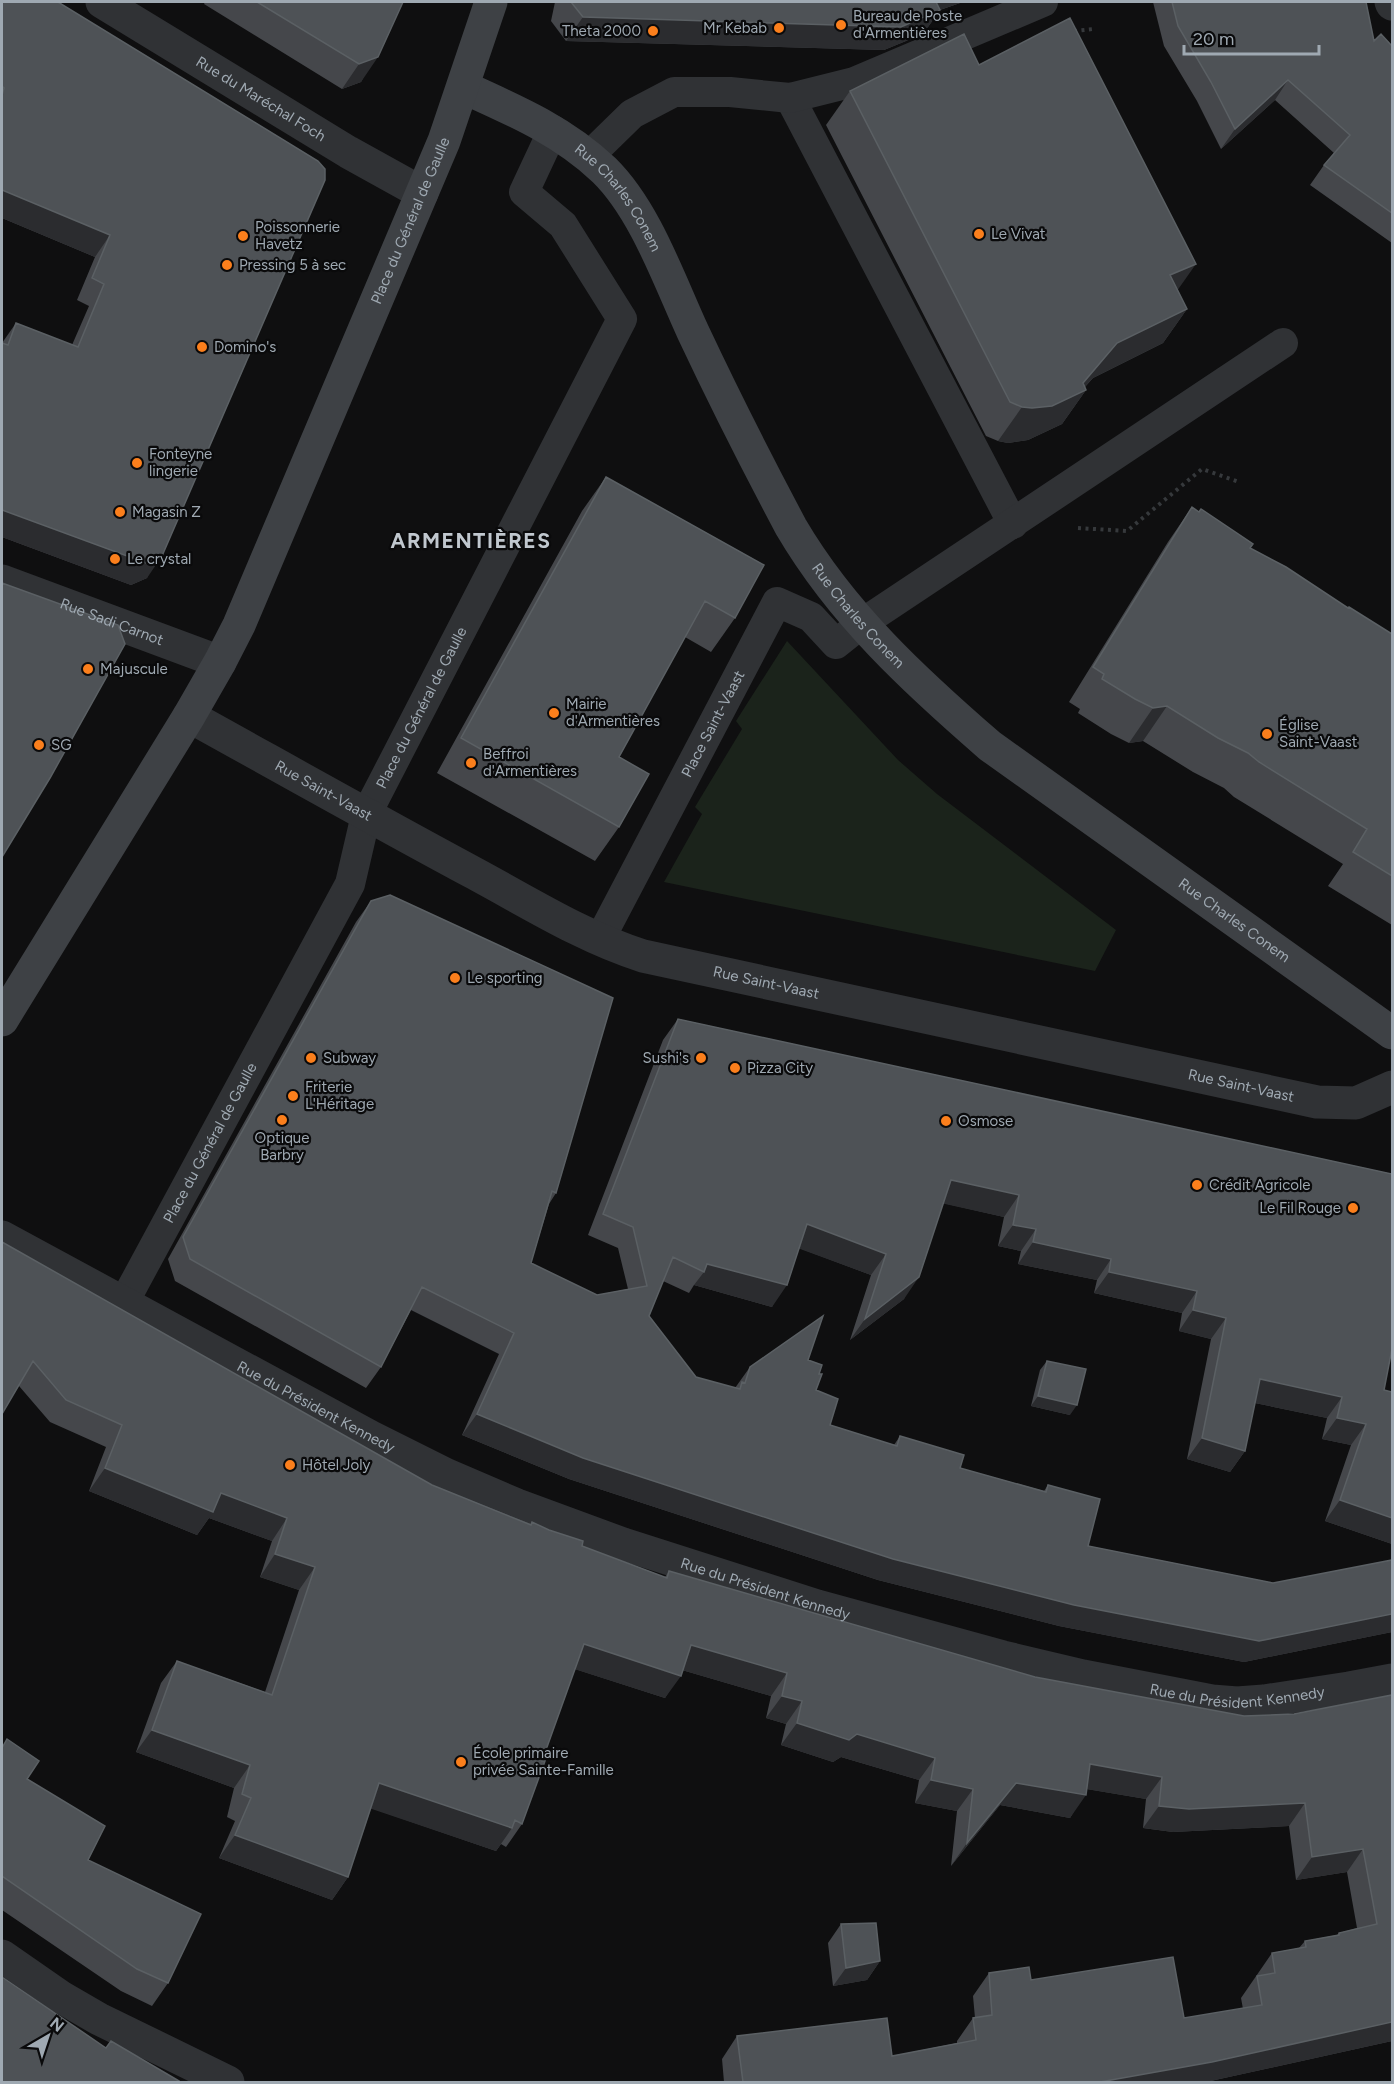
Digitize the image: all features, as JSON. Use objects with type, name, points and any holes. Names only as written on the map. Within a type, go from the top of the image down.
[{"type":"main road","name":"Place du Général de Gaulle","points":[[2,1020],[220,662],[254,591],[422,193],[464,87],[491,2]]},
{"type":"main road","name":"Rue Charles Conem","points":[[464,87],[552,129],[606,171],[632,205],[767,483],[791,527],[819,572],[861,624],[941,704],[990,746],[1392,1033]]},
{"type":"street","name":"Rue du Maréchal Foch","points":[[102,2],[348,152],[422,193]]},
{"type":"street","points":[[589,156],[632,114],[674,92],[730,92],[790,98],[854,82],[1043,2]]},
{"type":"street","points":[[790,98],[1013,524]]},
{"type":"street","name":"Place du Général de Gaulle","points":[[123,1304],[350,884],[366,815],[622,319],[562,225],[524,192],[552,129]]},
{"type":"street","points":[[861,624],[1283,343]]},
{"type":"street","name":"Rue Sadi Carnot","points":[[2,581],[220,662]]},
{"type":"street","name":"Place Saint-Vaast","points":[[600,939],[777,602],[811,617],[836,644],[861,624]]},
{"type":"street","name":"Rue Saint-Vaast","points":[[189,716],[366,815],[616,947],[673,963],[1317,1102],[1356,1102],[1392,1087]]},
{"type":"street","points":[[2,1237],[123,1304]]},
{"type":"street","name":"Rue du Président Kennedy","points":[[123,1304],[371,1437],[447,1475],[500,1498],[623,1544],[817,1606],[889,1627],[1083,1676],[1212,1701],[1264,1701],[1392,1680]]},
{"type":"street","points":[[2,1956],[61,1997],[99,2019],[228,2082]]},
{"type":"path","points":[[1013,524],[1127,531],[1202,469],[1239,482]]},
{"type":"shaded area","points":[[787,641],[898,760],[937,794],[1116,930],[1095,971],[664,882],[702,814],[695,807],[742,729],[736,721]]},
{"type":"building","points":[[2,2],[58,2],[318,161],[325,169],[325,180],[162,556],[146,563],[2,510],[2,343],[8,345],[16,323],[78,347],[104,284],[92,278],[110,235],[2,190],[2,95],[4,88],[2,86]]},
{"type":"building","points":[[257,2],[403,2],[378,57],[359,64]]},
{"type":"building","points":[[571,2],[936,2],[940,10],[901,27],[583,17]]},
{"type":"building","points":[[1172,2],[1366,2],[1374,41],[1381,34],[1392,46],[1392,213],[1324,165],[1350,135],[1288,80],[1235,129],[1178,26]]},
{"type":"building","points":[[1070,18],[1196,264],[1170,275],[1187,309],[1117,343],[1083,383],[1086,390],[1052,406],[1022,407],[1010,402],[850,91],[964,34],[979,65]]},
{"type":"building","name":"Mairie d'Armentières","points":[[606,477],[764,565],[735,618],[705,601],[619,757],[649,774],[619,827],[461,738]]},
{"type":"building","name":"Église Saint-Vaast","points":[[1192,507],[1199,512],[1201,509],[1253,544],[1250,548],[1286,567],[1392,634],[1392,876],[1353,852],[1367,829],[1248,753],[1218,738],[1167,706],[1153,708],[1135,699],[1102,679],[1104,674],[1093,667]]},
{"type":"building","points":[[2,583],[118,625],[125,644],[50,778],[2,857]]},
{"type":"building","points":[[390,895],[613,998],[556,1193],[552,1191],[531,1263],[597,1295],[647,1286],[633,1227],[603,1214],[678,1019],[1392,1174],[1392,1349],[1384,1390],[1392,1392],[1392,1518],[1340,1500],[1366,1424],[1337,1418],[1342,1397],[1260,1379],[1245,1451],[1202,1438],[1226,1318],[1193,1310],[1197,1291],[1109,1272],[1111,1259],[1033,1242],[1036,1229],[1013,1225],[1019,1195],[951,1180],[919,1277],[865,1319],[886,1254],[807,1224],[787,1285],[707,1264],[704,1272],[673,1257],[649,1316],[696,1377],[740,1389],[742,1382],[745,1383],[750,1367],[823,1316],[808,1360],[822,1365],[819,1374],[822,1374],[816,1390],[838,1399],[830,1425],[897,1446],[900,1436],[964,1455],[960,1468],[1046,1492],[1048,1485],[1100,1499],[1088,1546],[1273,1583],[1392,1560],[1392,1614],[1259,1641],[1074,1605],[893,1559],[583,1458],[477,1414],[514,1333],[422,1287],[381,1367],[190,1259],[183,1237],[371,901]]},
{"type":"building","points":[[2,1242],[432,1485],[531,1525],[532,1522],[583,1541],[582,1546],[667,1578],[669,1571],[1035,1677],[1244,1716],[1294,1714],[1392,1695],[1392,2022],[1212,2062],[1100,2082],[743,2082],[737,2036],[887,2018],[892,2056],[976,2040],[973,2018],[992,2015],[989,1973],[1029,1967],[1031,1980],[1173,1957],[1184,2018],[1262,2005],[1257,1976],[1275,1973],[1272,1953],[1306,1947],[1305,1941],[1339,1935],[1339,1933],[1377,1924],[1363,1849],[1312,1857],[1305,1803],[1189,1809],[1159,1806],[1162,1777],[1090,1764],[1086,1795],[1016,1783],[967,1843],[973,1789],[931,1780],[935,1758],[857,1734],[849,1740],[797,1723],[802,1701],[782,1696],[787,1673],[691,1645],[681,1676],[584,1644],[522,1824],[515,1820],[512,1828],[379,1783],[348,1877],[235,1835],[251,1798],[242,1794],[250,1765],[152,1730],[177,1661],[272,1695],[315,1567],[275,1554],[287,1518],[221,1493],[213,1512],[105,1468],[122,1425],[66,1400],[33,1361],[2,1414]]},
{"type":"building","points":[[1047,1361],[1086,1369],[1077,1405],[1038,1396]]},
{"type":"building","points":[[7,1739],[39,1761],[27,1779],[105,1826],[88,1860],[201,1914],[168,1983],[137,1969],[2,1876],[2,1748]]},
{"type":"building","points":[[876,1923],[880,1961],[846,1968],[841,1924]]},
{"type":"building","points":[[2,1977],[106,2048],[111,2041],[179,2081],[2,2082]]},
{"type":"place","name":"Bureau de Poste d'Armentières","points":[[841,25]]},
{"type":"place","name":"Mr Kebab","points":[[779,28]]},
{"type":"place","name":"Theta 2000","points":[[653,31]]},
{"type":"place","name":"Le Vivat","points":[[979,234]]},
{"type":"place","name":"Poissonnerie Havetz","points":[[243,236]]},
{"type":"place","name":"Pressing 5 à sec","points":[[227,265]]},
{"type":"place","name":"Domino's","points":[[202,347]]},
{"type":"place","name":"Fonteyne lingerie","points":[[137,463]]},
{"type":"place","name":"Magasin Z","points":[[120,512]]},
{"type":"place","name":"Le crystal","points":[[115,559]]},
{"type":"place","name":"Majuscule","points":[[88,669]]},
{"type":"place","name":"Mairie d'Armentières","points":[[554,713]]},
{"type":"place","name":"Église Saint-Vaast","points":[[1267,734]]},
{"type":"place","name":"SG","points":[[39,745]]},
{"type":"place","name":"Beffroi d'Armentières","points":[[471,763]]},
{"type":"place","name":"Le sporting","points":[[455,978]]},
{"type":"place","name":"Subway","points":[[311,1058]]},
{"type":"place","name":"Sushi's","points":[[701,1058]]},
{"type":"place","name":"Pizza City","points":[[735,1068]]},
{"type":"place","name":"Friterie L'Héritage","points":[[293,1096]]},
{"type":"place","name":"Optique Barbry","points":[[282,1120]]},
{"type":"place","name":"Osmose","points":[[946,1121]]},
{"type":"place","name":"Crédit Agricole","points":[[1197,1185]]},
{"type":"place","name":"Le Fil Rouge","points":[[1353,1208]]},
{"type":"place","name":"Hôtel Joly","points":[[290,1465]]},
{"type":"place","name":"École primaire privée Sainte-Famille","points":[[461,1762]]},
{"type":"district","name":"ARMENTIÈRES","points":[[471,541]]}]
